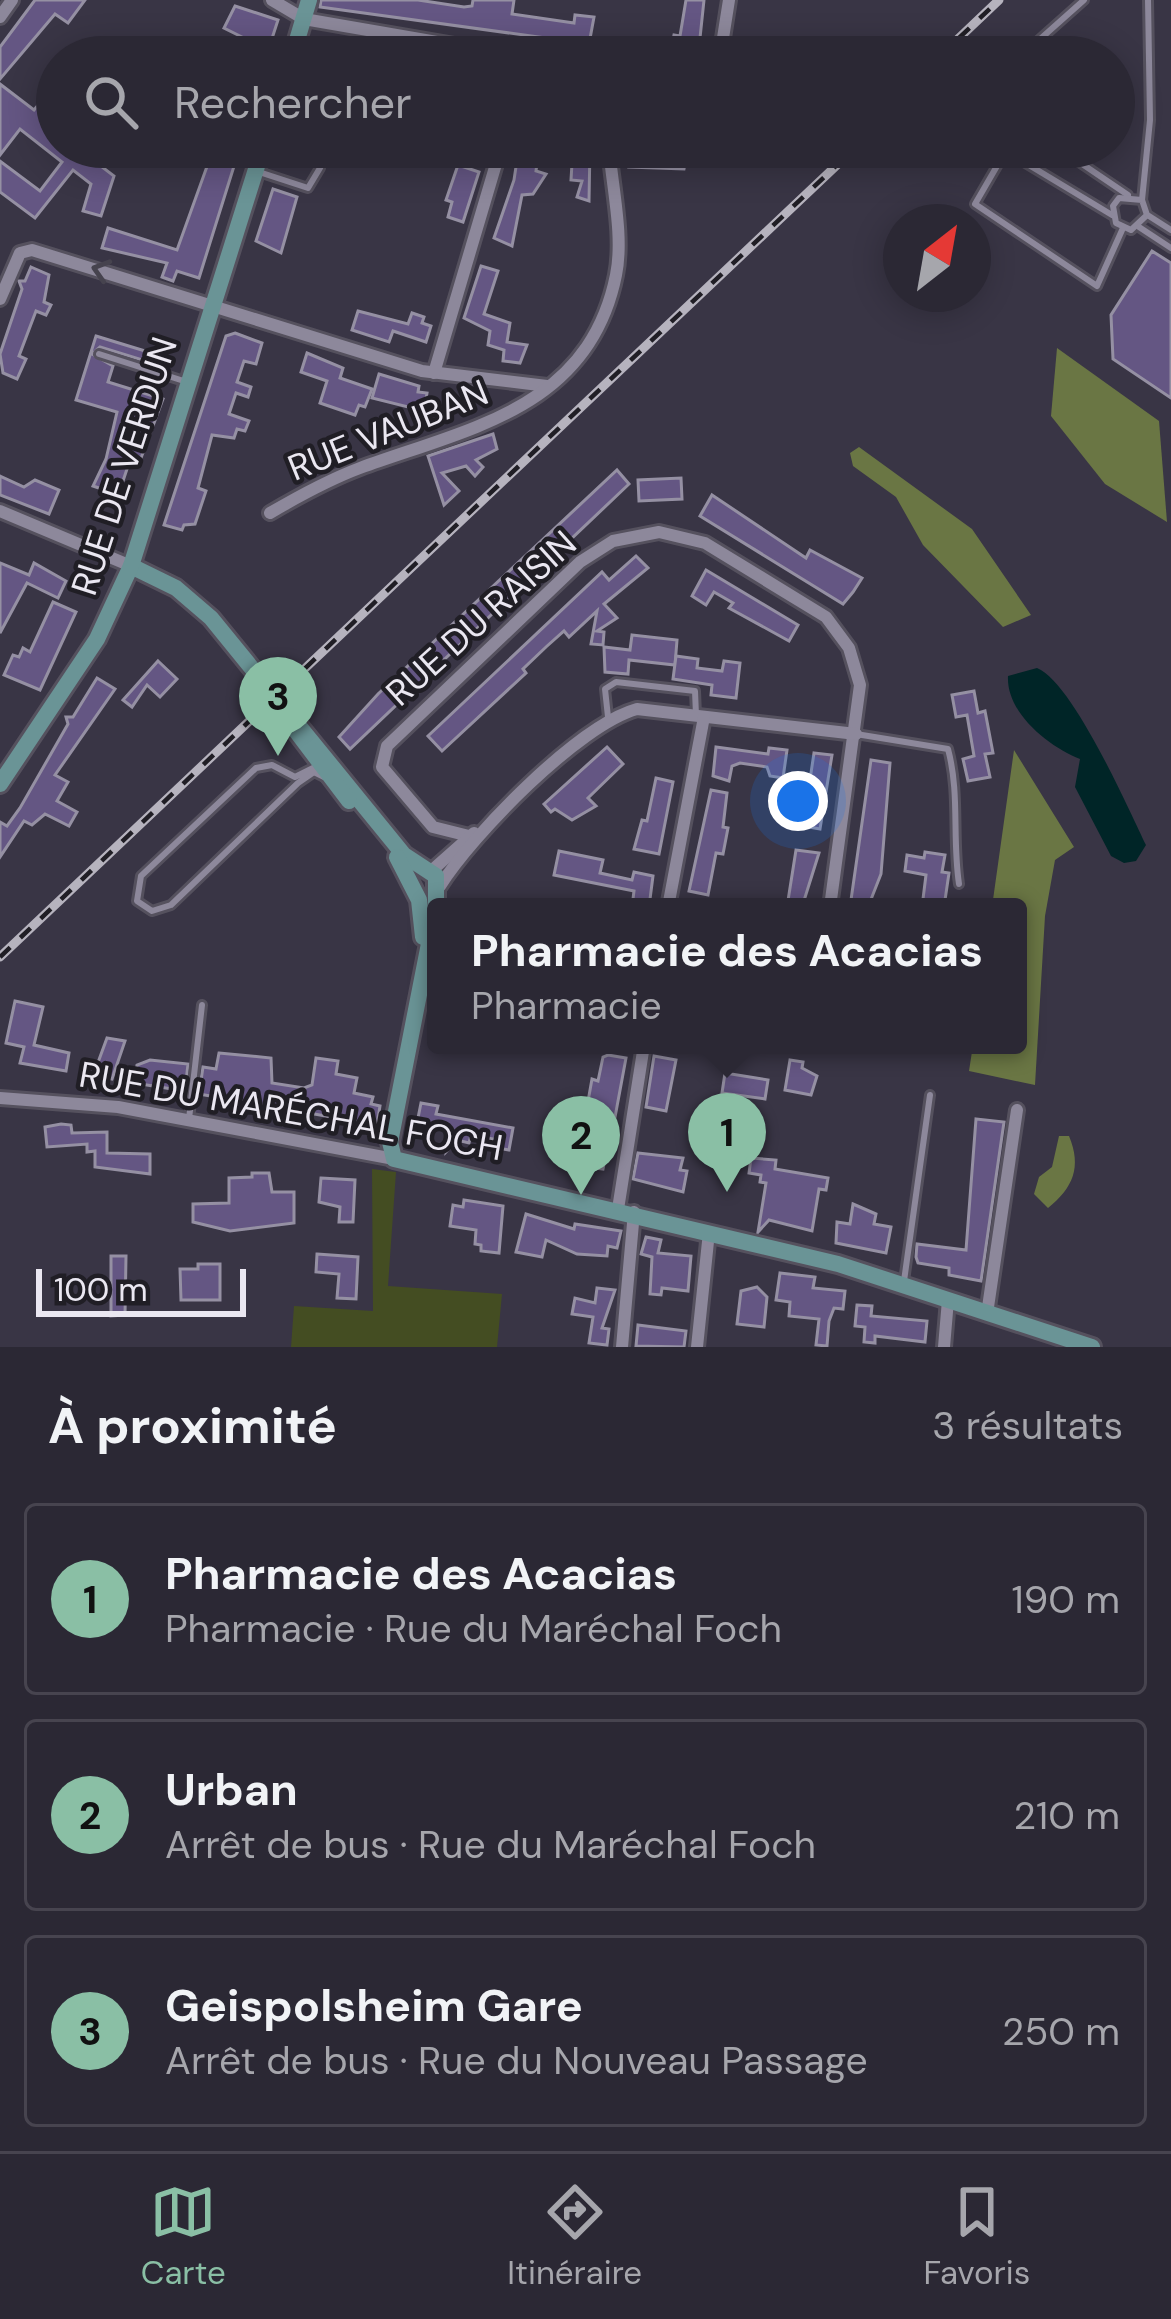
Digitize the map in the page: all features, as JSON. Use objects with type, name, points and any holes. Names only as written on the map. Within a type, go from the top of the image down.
[{"type":"main road","points":[[299,36],[309,0]]},
{"type":"main road","name":"RUE DE VERDUN","points":[[0,784],[97,639],[131,566],[256,170]]},
{"type":"main road","points":[[131,566],[197,603],[429,890]]},
{"type":"main road","points":[[280,704],[313,765],[429,890]]},
{"type":"main road","points":[[394,1159],[390,1142],[423,962],[427,914]]},
{"type":"main road","name":"RUE DU MARÉCHAL FOCH","points":[[394,1159],[709,1232],[904,1285],[1092,1347]]},
{"type":"street","points":[[0,16],[12,0]]},
{"type":"street","points":[[272,0],[304,19],[400,36]]},
{"type":"street","points":[[723,36],[729,0]]},
{"type":"street","points":[[434,373],[495,168]]},
{"type":"street","name":"RUE VAUBAN","points":[[270,513],[359,469],[498,421],[585,353],[616,275],[610,168]]},
{"type":"street","points":[[0,299],[20,253],[32,250],[434,373],[547,386]]},
{"type":"street","points":[[0,511],[131,566]]},
{"type":"street","name":"RUE DU RAISIN","points":[[469,836],[433,827],[387,778],[383,753],[580,562],[613,541],[659,532],[705,543],[826,617],[849,648],[860,685],[856,734]]},
{"type":"street","points":[[429,890],[490,823],[608,718],[637,709],[856,734],[831,898]]},
{"type":"street","points":[[670,898],[700,717]]},
{"type":"street","points":[[429,890],[469,836],[490,823]]},
{"type":"street","points":[[622,1347],[626,1210],[643,1054]]},
{"type":"street","name":"RUE DU MARÉCHAL FOCH","points":[[0,1098],[118,1107],[394,1159]]},
{"type":"street","points":[[987,1314],[1017,1110]]},
{"type":"street","points":[[697,1347],[709,1232]]},
{"type":"street","points":[[944,1347],[948,1300]]},
{"type":"lane","points":[[1044,36],[1084,0]]},
{"type":"lane","points":[[1148,0],[1150,120],[1142,200],[1147,215],[1171,230]]},
{"type":"lane","points":[[256,170],[308,188],[320,168]]},
{"type":"lane","points":[[997,168],[975,204],[1097,286],[1123,228]]},
{"type":"lane","points":[[1037,168],[1112,215],[1123,228]]},
{"type":"lane","points":[[1088,168],[1142,200]]},
{"type":"lane","points":[[1112,215],[1119,198],[1128,195]]},
{"type":"lane","points":[[1138,227],[1147,215]]},
{"type":"lane","points":[[1123,228],[1138,227],[1171,248]]},
{"type":"lane","points":[[98,354],[188,382]]},
{"type":"lane","points":[[608,718],[605,689],[616,682],[695,691],[700,717]]},
{"type":"lane","points":[[856,734],[948,749],[958,787],[952,836],[959,884]]},
{"type":"lane","points":[[297,780],[272,765],[256,767],[141,876],[137,901],[152,911],[171,905],[313,765]]},
{"type":"lane","points":[[297,780],[314,772],[313,765]]},
{"type":"lane","points":[[313,765],[327,769],[381,826]]},
{"type":"lane","points":[[189,1119],[202,1005]]},
{"type":"lane","points":[[904,1285],[930,1095]]},
{"type":"green space","points":[[1057,348],[1159,421],[1167,522],[1105,484],[1051,416]]},
{"type":"green space","points":[[859,447],[972,529],[1031,615],[1003,627],[923,545],[896,497],[853,466],[850,453]]},
{"type":"green space","points":[[1014,750],[1074,847],[1055,860],[1045,916],[1035,1085],[969,1071],[972,1054],[1027,1054],[1027,898],[993,898]]},
{"type":"green space","points":[[1059,1136],[1069,1136],[1075,1167],[1064,1193],[1048,1208],[1034,1194],[1039,1177],[1052,1167]]},
{"type":"green space","points":[[372,1169],[396,1172],[388,1286],[502,1294],[497,1347],[291,1347],[294,1306],[373,1311]]},
{"type":"shaded area","points":[[1037,668],[1067,696],[1113,776],[1146,845],[1136,861],[1124,863],[1111,856],[1075,787],[1080,759],[1043,737],[1014,703],[1008,676]]},
{"type":"building","points":[[35,0],[85,0],[68,23],[55,14],[0,79],[0,47]]},
{"type":"building","points":[[321,0],[418,0],[464,7],[472,6],[473,0],[514,0],[512,14],[574,23],[575,15],[594,17],[590,36],[531,36],[320,7]]},
{"type":"building","points":[[686,0],[704,0],[700,36],[680,36]]},
{"type":"building","points":[[235,6],[278,20],[273,36],[240,36],[224,28]]},
{"type":"building","points":[[0,84],[36,108],[36,142],[20,129],[0,155]]},
{"type":"building","points":[[0,161],[40,191],[57,168],[104,168],[114,176],[101,216],[83,211],[91,184],[73,170],[35,218],[0,192]]},
{"type":"building","points":[[206,168],[233,168],[199,278],[177,271],[173,281],[162,277],[167,263],[102,248],[108,228],[177,250]]},
{"type":"building","points":[[457,168],[479,172],[463,222],[448,217],[452,202],[446,200]]},
{"type":"building","points":[[516,168],[536,168],[546,174],[533,194],[522,195],[512,246],[494,238]]},
{"type":"building","points":[[572,168],[590,168],[589,201],[577,197],[582,181],[571,180]]},
{"type":"building","points":[[273,189],[297,197],[281,253],[256,241]]},
{"type":"building","points":[[1152,251],[1171,263],[1171,398],[1113,359],[1111,315]]},
{"type":"building","points":[[481,266],[498,271],[484,314],[510,323],[507,342],[527,345],[520,363],[503,361],[504,350],[488,345],[490,331],[464,318]]},
{"type":"building","points":[[31,267],[49,275],[44,302],[51,305],[46,315],[36,311],[19,356],[26,359],[17,379],[3,373],[0,354],[22,289],[19,281],[25,281]]},
{"type":"building","points":[[358,311],[408,324],[412,313],[424,317],[422,323],[431,326],[426,342],[393,331],[389,342],[352,330]]},
{"type":"building","points":[[235,333],[262,343],[256,364],[244,361],[237,382],[251,387],[248,397],[236,393],[229,414],[249,421],[245,431],[237,429],[234,438],[212,435],[198,488],[206,491],[195,524],[184,525],[182,530],[164,525],[226,336]]},
{"type":"building","points":[[96,336],[155,354],[152,363],[100,347],[92,354],[113,366],[108,382],[163,399],[141,458],[132,454],[122,484],[115,481],[111,492],[93,486],[106,459],[117,412],[76,400]]},
{"type":"building","points":[[307,353],[343,368],[340,378],[372,389],[365,407],[359,405],[355,415],[320,403],[327,381],[301,372]]},
{"type":"building","points":[[379,374],[419,386],[418,392],[427,393],[424,411],[372,398]]},
{"type":"building","points":[[493,434],[497,449],[476,460],[483,467],[475,476],[466,466],[442,473],[459,491],[444,505],[428,456]]},
{"type":"building","points":[[617,470],[629,484],[350,749],[339,737],[378,694]]},
{"type":"building","points":[[0,476],[24,487],[35,480],[59,490],[49,514],[0,495]]},
{"type":"building","points":[[681,478],[682,499],[639,501],[638,480]]},
{"type":"building","points":[[712,495],[806,558],[810,550],[862,578],[843,604],[700,516]]},
{"type":"building","points":[[636,556],[648,568],[604,604],[617,618],[597,631],[604,632],[603,645],[591,644],[597,611],[569,637],[564,631],[546,647],[523,669],[526,673],[442,751],[428,736],[602,572],[609,580]]},
{"type":"building","points":[[0,563],[29,575],[34,563],[66,581],[58,598],[27,583],[0,633]]},
{"type":"building","points":[[706,570],[798,625],[789,641],[729,608],[733,603],[714,592],[706,605],[692,596]]},
{"type":"building","points":[[53,602],[76,612],[40,690],[4,675],[13,655],[19,657],[23,648],[30,652]]},
{"type":"building","points":[[632,635],[677,640],[675,665],[629,660],[628,674],[605,672],[604,647],[630,650]]},
{"type":"building","points":[[676,656],[698,659],[697,668],[722,671],[724,661],[740,663],[736,698],[711,695],[712,685],[673,679]]},
{"type":"building","points":[[158,661],[177,679],[160,697],[147,685],[132,707],[123,700]]},
{"type":"building","points":[[97,678],[115,689],[55,775],[68,782],[57,801],[77,812],[69,826],[45,814],[32,825],[24,821],[0,857],[0,822],[7,826],[20,808],[68,724],[66,717],[73,717]]},
{"type":"building","points":[[974,691],[978,713],[985,711],[993,753],[985,754],[990,777],[968,781],[963,759],[974,756],[967,715],[956,717],[952,695]]},
{"type":"building","points":[[607,747],[623,764],[588,798],[596,806],[572,820],[555,809],[551,812],[544,804]]},
{"type":"building","points":[[716,747],[768,754],[769,748],[787,750],[783,778],[770,776],[767,767],[740,763],[732,766],[729,781],[713,776]]},
{"type":"building","points":[[814,753],[832,755],[820,829],[803,826]]},
{"type":"building","points":[[871,760],[890,763],[881,874],[872,898],[851,898]]},
{"type":"building","points":[[656,778],[673,782],[659,854],[634,849],[642,820],[647,821]]},
{"type":"building","points":[[711,790],[727,793],[723,827],[728,828],[723,854],[716,853],[708,895],[689,891]]},
{"type":"building","points":[[796,850],[819,853],[805,898],[788,898]]},
{"type":"building","points":[[559,851],[603,860],[600,873],[632,880],[634,872],[653,876],[650,898],[633,898],[634,891],[554,875]]},
{"type":"building","points":[[925,852],[945,855],[942,872],[949,873],[945,898],[923,898],[926,875],[905,871],[907,855],[924,858]]},
{"type":"building","points":[[15,1001],[43,1007],[34,1045],[69,1053],[66,1071],[20,1063],[24,1047],[6,1043]]},
{"type":"building","points":[[107,1038],[125,1041],[112,1079],[93,1076]]},
{"type":"building","points":[[219,1053],[271,1058],[272,1083],[304,1088],[312,1085],[316,1058],[338,1061],[336,1074],[357,1078],[354,1093],[373,1097],[371,1104],[380,1106],[377,1125],[372,1133],[358,1131],[360,1122],[199,1094],[203,1067],[216,1069]]},
{"type":"building","points":[[654,1056],[676,1060],[666,1111],[646,1107]]},
{"type":"building","points":[[603,1057],[626,1058],[613,1128],[585,1123],[579,1150],[606,1155],[603,1169],[562,1164],[560,1152],[553,1150],[555,1136],[568,1136],[574,1104],[587,1107],[592,1079],[598,1081]]},
{"type":"building","points":[[150,1060],[188,1064],[185,1091],[134,1083],[137,1065]]},
{"type":"building","points":[[790,1060],[803,1062],[802,1068],[817,1076],[811,1095],[785,1090]]},
{"type":"building","points":[[725,1073],[768,1080],[765,1099],[722,1093]]},
{"type":"building","points":[[421,1103],[438,1106],[436,1114],[513,1128],[509,1150],[492,1147],[493,1139],[471,1135],[469,1143],[457,1140],[446,1152],[447,1130],[417,1123]]},
{"type":"building","points":[[976,1119],[1004,1122],[981,1281],[949,1275],[949,1268],[918,1263],[916,1257],[917,1244],[966,1250]]},
{"type":"building","points":[[71,1125],[72,1133],[107,1132],[107,1153],[150,1154],[150,1174],[95,1167],[95,1151],[87,1152],[87,1144],[47,1147],[45,1127]]},
{"type":"building","points":[[638,1153],[683,1158],[680,1170],[687,1171],[683,1192],[633,1179]]},
{"type":"building","points":[[751,1158],[776,1160],[775,1169],[828,1178],[826,1190],[819,1189],[812,1231],[769,1220],[758,1232],[766,1183],[760,1182],[761,1175],[749,1173]]},
{"type":"building","points":[[252,1173],[269,1173],[272,1192],[294,1192],[294,1223],[230,1231],[193,1222],[193,1204],[229,1203],[229,1178],[252,1177]]},
{"type":"building","points":[[321,1178],[355,1180],[353,1222],[339,1222],[340,1207],[319,1202]]},
{"type":"building","points":[[464,1200],[503,1206],[499,1253],[481,1251],[481,1245],[475,1244],[476,1230],[450,1226],[453,1205],[463,1207]]},
{"type":"building","points":[[853,1204],[876,1214],[874,1224],[891,1227],[886,1253],[836,1243],[837,1222],[850,1224]]},
{"type":"building","points":[[526,1214],[574,1229],[575,1224],[621,1231],[617,1248],[608,1246],[607,1256],[577,1254],[546,1240],[542,1257],[516,1252]]},
{"type":"building","points":[[646,1237],[661,1240],[658,1253],[691,1256],[688,1291],[662,1288],[661,1295],[650,1294],[652,1257],[641,1254]]},
{"type":"building","points":[[317,1254],[358,1257],[356,1299],[337,1298],[339,1274],[316,1272]]},
{"type":"building","points":[[111,1256],[126,1256],[125,1315],[111,1316]]},
{"type":"building","points":[[198,1264],[220,1264],[220,1300],[181,1300],[180,1269],[198,1269]]},
{"type":"building","points":[[780,1273],[815,1277],[813,1288],[845,1291],[843,1309],[834,1308],[829,1321],[827,1346],[816,1345],[819,1319],[789,1316],[790,1302],[776,1300]]},
{"type":"building","points":[[757,1287],[767,1297],[764,1327],[737,1324],[741,1291]]},
{"type":"building","points":[[597,1288],[615,1290],[602,1328],[609,1329],[607,1345],[589,1343],[593,1317],[572,1314],[575,1298],[595,1303]]},
{"type":"building","points":[[857,1305],[872,1306],[871,1316],[927,1321],[925,1342],[875,1336],[875,1343],[864,1342],[865,1327],[855,1326]]},
{"type":"building","points":[[638,1325],[686,1331],[684,1347],[636,1346]]},
{"type":"railway","points":[[961,36],[999,0]]},
{"type":"railway","points":[[0,957],[834,168]]},
{"type":"place","name":"Geispolsheim Gare","points":[[278,756]]},
{"type":"place","name":"Pharmacie des Acacias","points":[[727,1192]]},
{"type":"place","name":"Urban","points":[[581,1195]]}]
